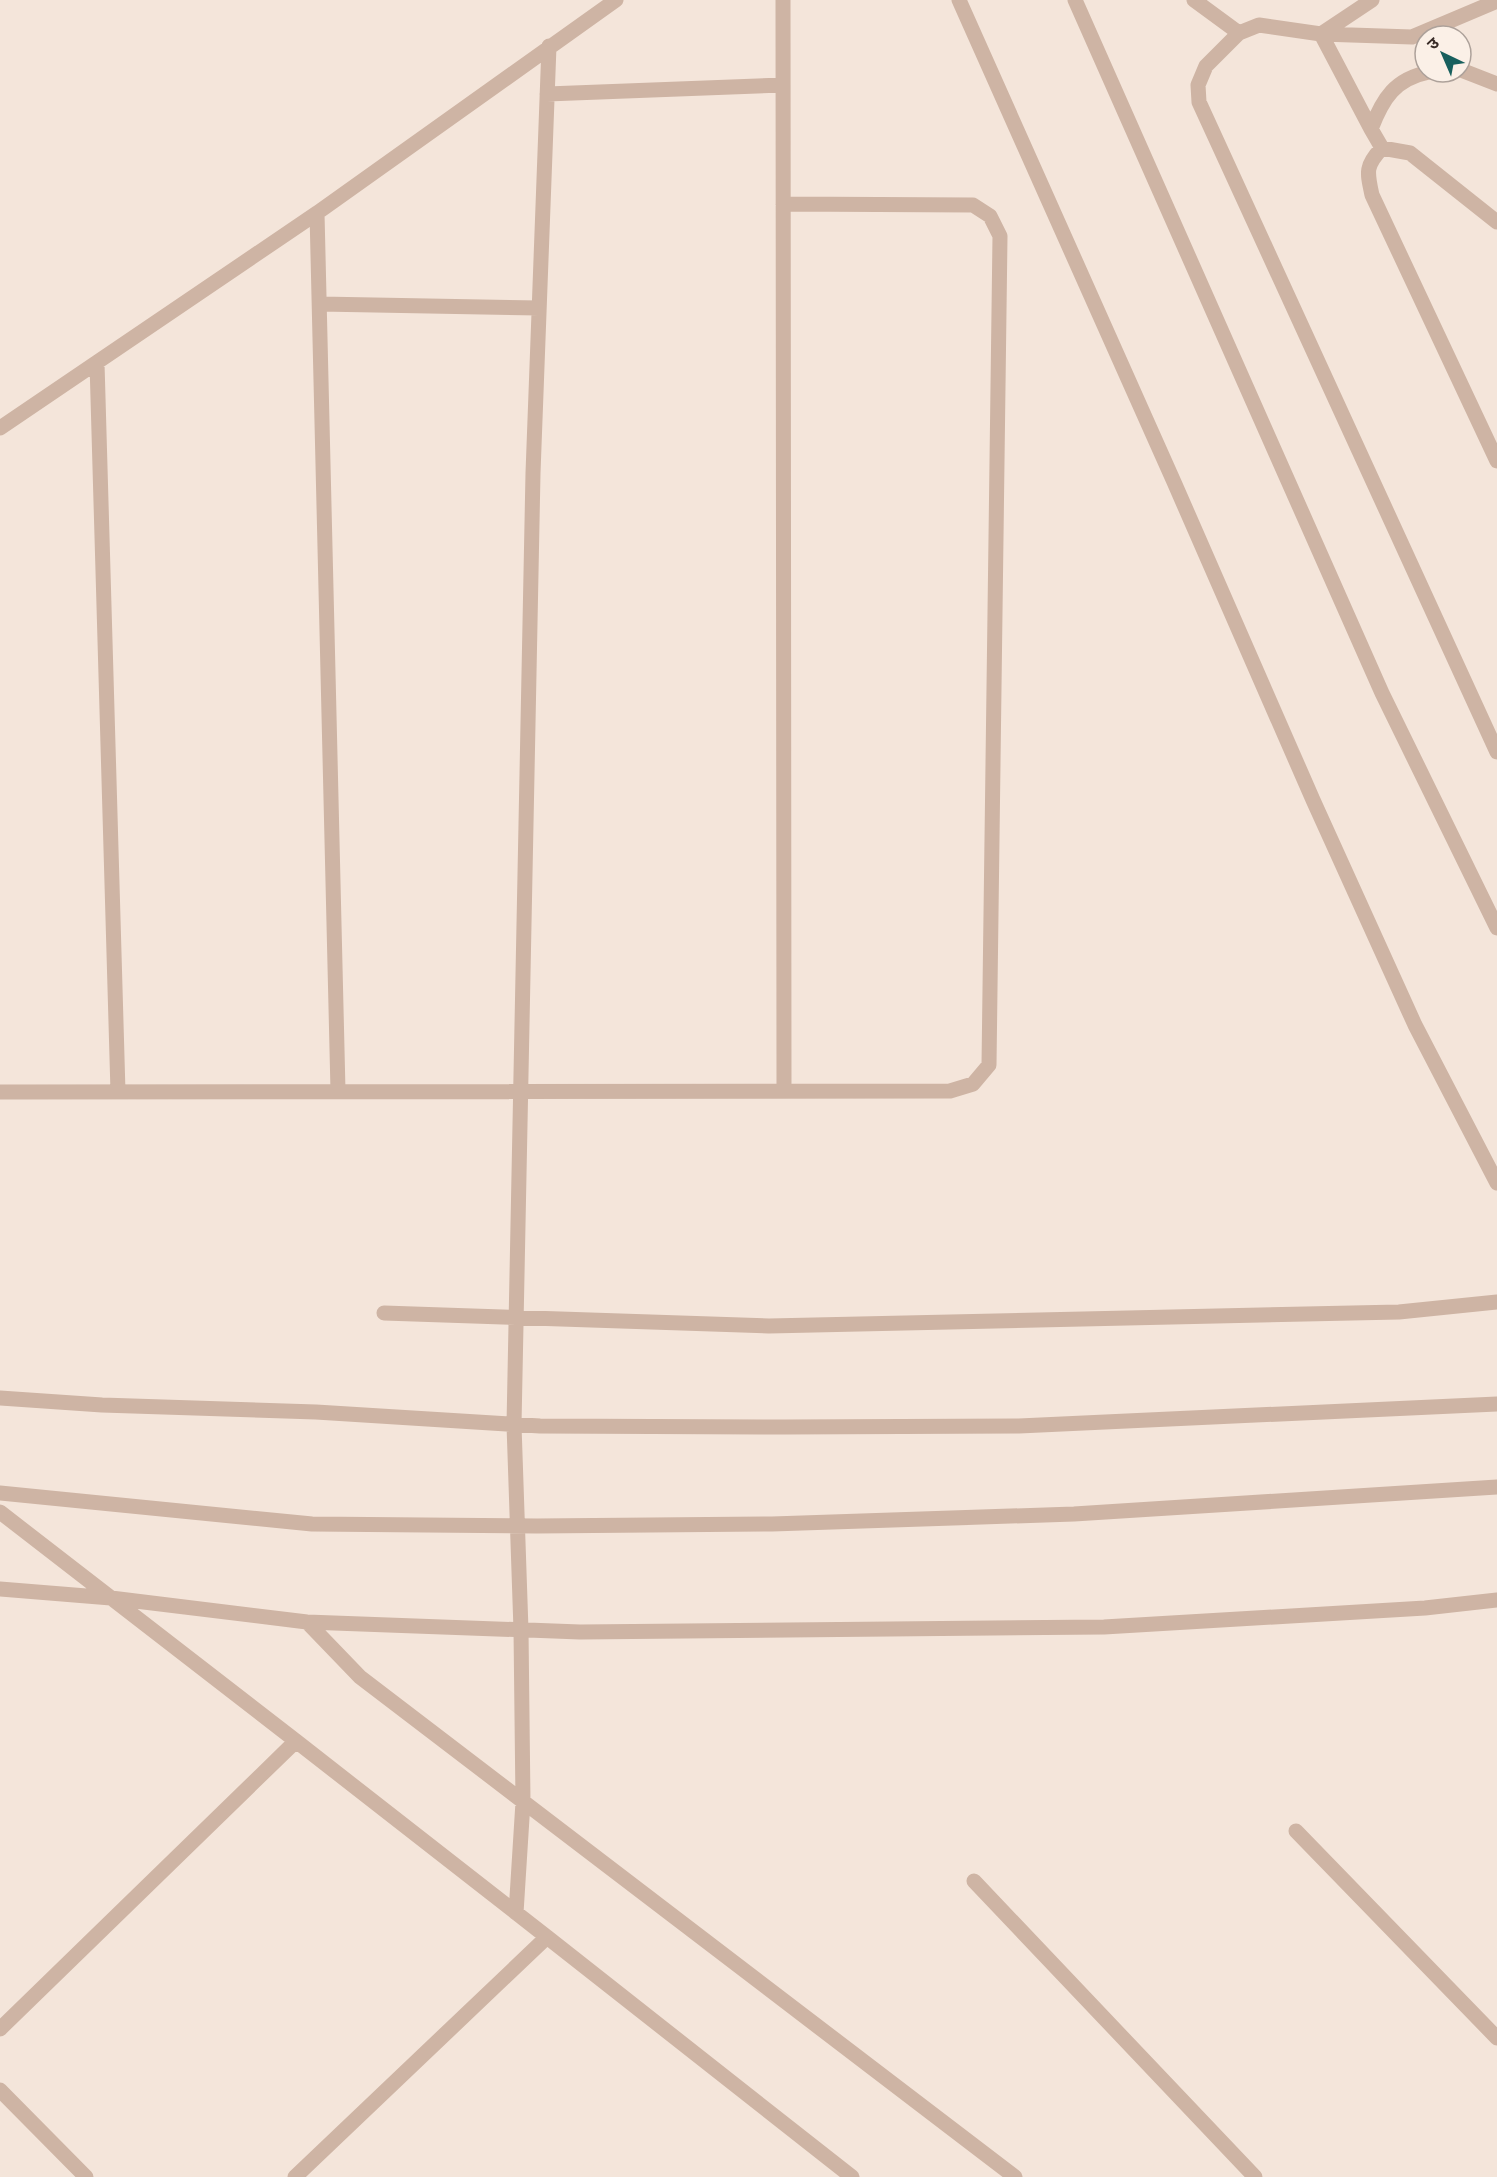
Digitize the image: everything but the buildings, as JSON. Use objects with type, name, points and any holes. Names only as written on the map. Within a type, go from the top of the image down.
[{"type":"street","points":[[0,428],[317,213],[616,0]]},
{"type":"street","points":[[783,0],[784,1091]]},
{"type":"street","points":[[959,0],[1410,1014],[1497,1183]]},
{"type":"street","points":[[1075,0],[1382,693],[1497,928]]},
{"type":"street","points":[[1194,0],[1239,33]]},
{"type":"street","points":[[1321,34],[1372,0]]},
{"type":"street","points":[[1497,1],[1412,37],[1321,34],[1259,25],[1239,33],[1206,66],[1198,85],[1199,102],[1497,752]]},
{"type":"street","points":[[1321,34],[1382,148],[1410,153],[1497,222]]},
{"type":"street","points":[[516,1913],[523,1802],[521,1630],[514,1425],[533,473],[549,46]]},
{"type":"street","points":[[1473,75],[1497,84]]},
{"type":"street","points":[[1371,129],[1380,106],[1404,80],[1413,77]]},
{"type":"street","points":[[547,94],[783,85]]},
{"type":"street","points":[[1382,148],[1369,162],[1367,176],[1372,195],[1497,461]]},
{"type":"street","points":[[0,1092],[950,1091],[973,1084],[989,1065],[1000,236],[990,216],[973,205],[783,204]]},
{"type":"street","points":[[317,213],[338,1091]]},
{"type":"street","points":[[320,304],[539,308]]},
{"type":"street","points":[[97,363],[118,1092]]},
{"type":"street","points":[[384,1313],[770,1326],[1399,1312],[1497,1302]]},
{"type":"street","points":[[0,1398],[102,1406],[316,1412],[514,1425],[774,1427],[1019,1426],[1497,1404]]},
{"type":"street","points":[[0,1493],[312,1524],[516,1526],[772,1524],[1074,1514],[1497,1487]]},
{"type":"street","points":[[0,1512],[852,2177]]},
{"type":"street","points":[[0,1589],[111,1598],[307,1622],[580,1632],[1104,1627],[1425,1608],[1497,1600]]},
{"type":"street","points":[[307,1622],[360,1677],[1015,2177]]},
{"type":"street","points":[[0,2030],[296,1741]]},
{"type":"street","points":[[1296,1831],[1497,2038]]},
{"type":"street","points":[[974,1881],[1255,2177]]},
{"type":"street","points":[[295,2177],[547,1937]]},
{"type":"street","points":[[0,2090],[86,2177]]}]
